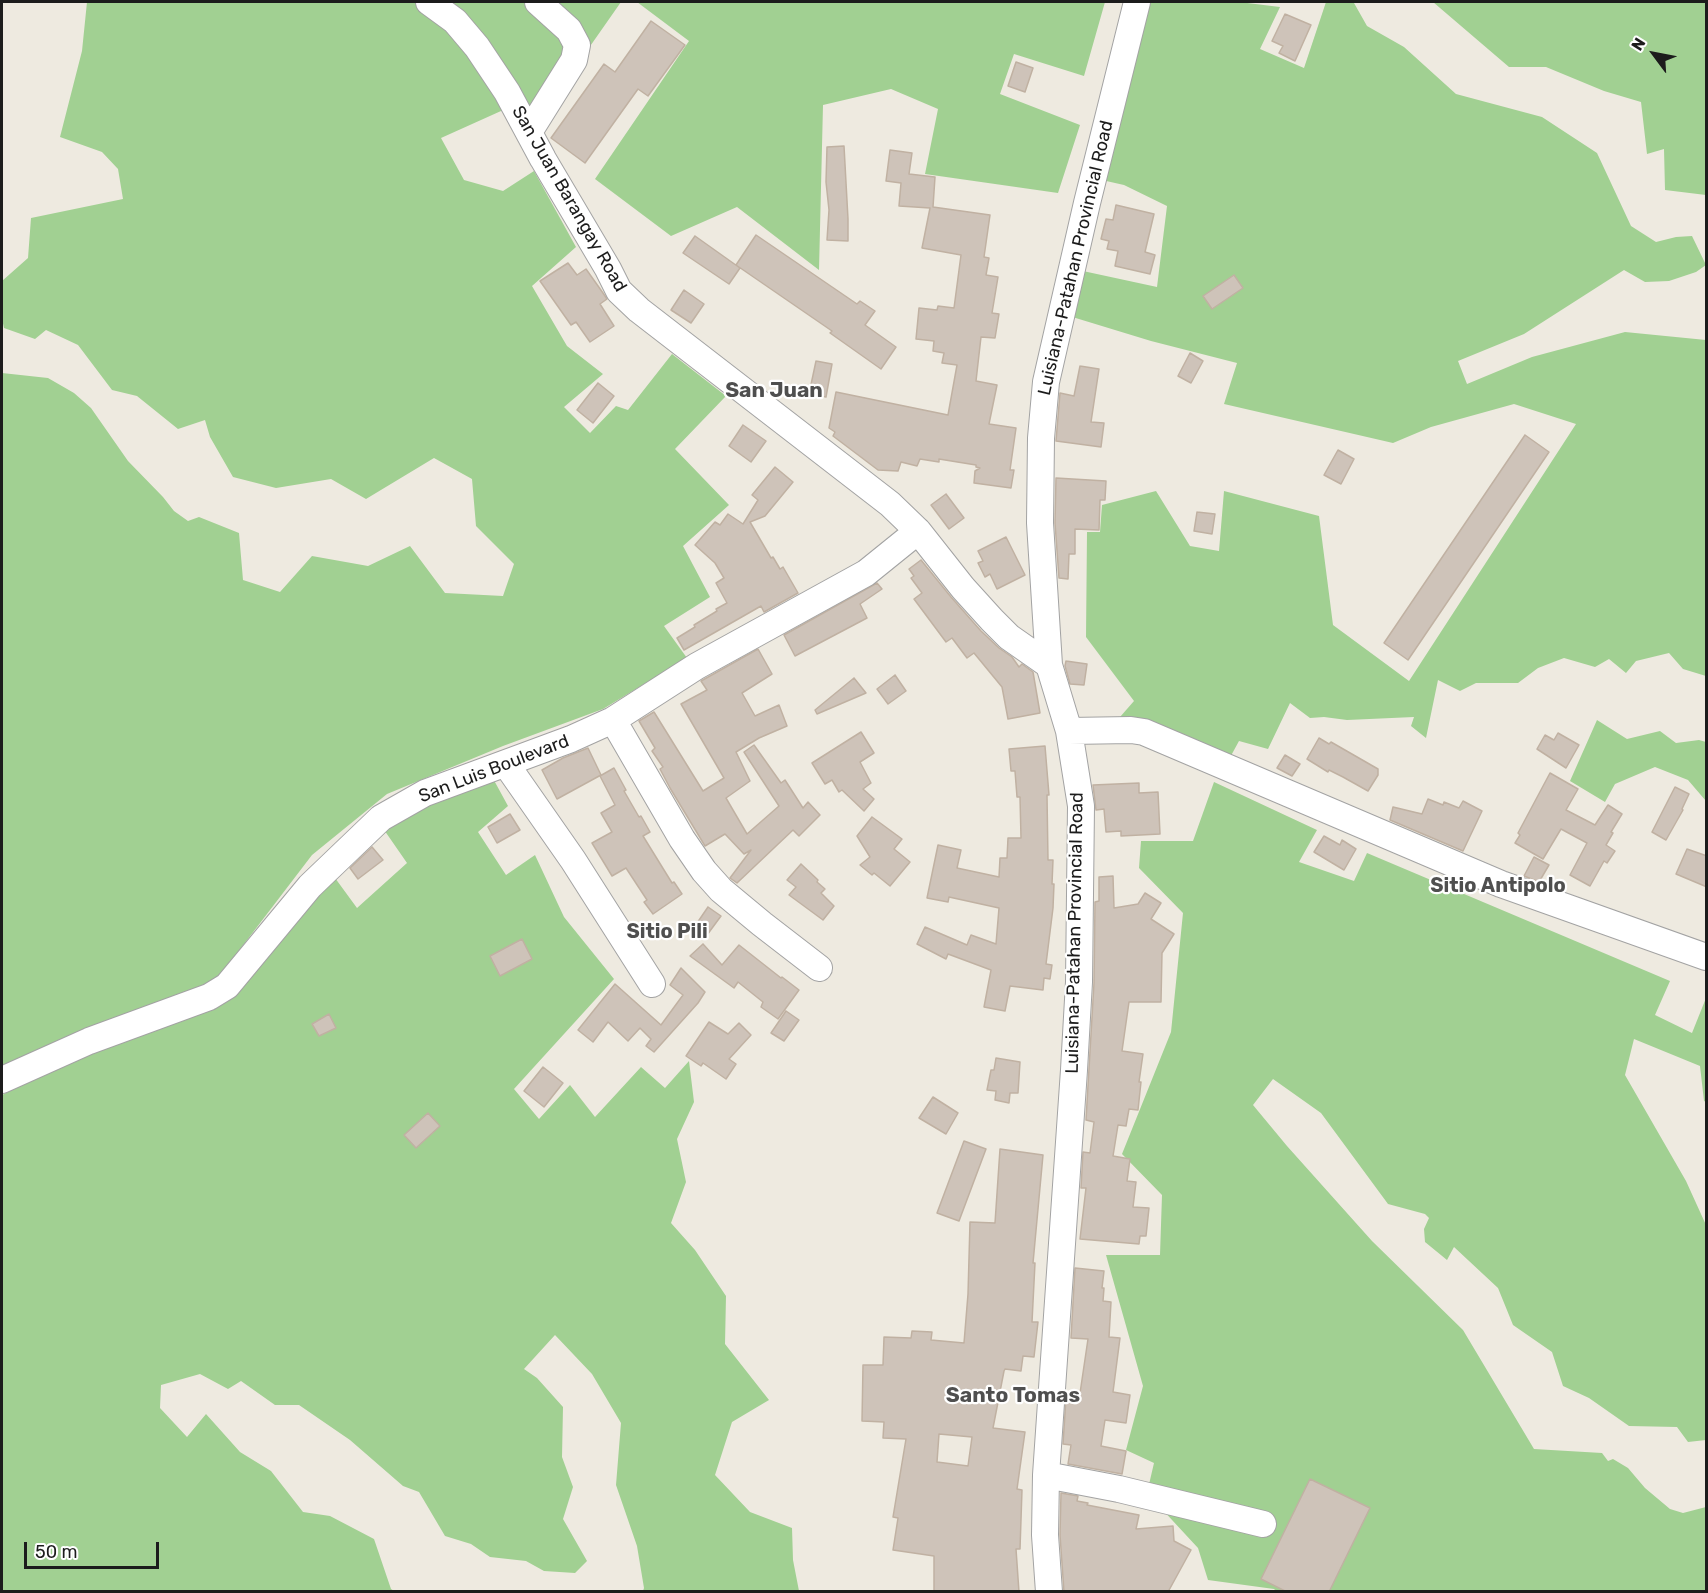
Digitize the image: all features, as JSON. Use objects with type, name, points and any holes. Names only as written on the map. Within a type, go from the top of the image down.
[{"type":"street","points":[[529,132],[574,60],[577,45],[569,30],[538,2]]},
{"type":"street","name":"Luisiana-Patahan Provincial Road","points":[[1049,1592],[1046,1475],[1057,1295],[1068,1175],[1078,982],[1081,806],[1069,731],[1049,665],[1040,523],[1041,438],[1046,382],[1087,203],[1137,2]]},
{"type":"street","name":"San Juan Barangay Road","points":[[437,4],[477,47],[507,92],[619,291],[639,310],[890,504],[918,531],[963,588],[992,620],[1009,637],[1049,665]]},
{"type":"street","name":"San Luis Boulevard","points":[[2,1080],[89,1041],[209,997],[226,986],[310,886],[381,818],[425,793],[572,739],[613,720],[697,666],[866,573],[918,531]]},
{"type":"street","points":[[613,720],[682,838],[704,871],[721,890],[819,968]]},
{"type":"street","points":[[1069,731],[1131,730],[1144,732],[1501,884],[1707,957]]},
{"type":"street","points":[[506,764],[573,860],[652,984]]},
{"type":"street","points":[[1046,1475],[1131,1492],[1263,1524]]},
{"type":"green space","points":[[87,2],[621,2],[537,122],[501,111],[441,138],[464,180],[503,191],[534,171],[576,247],[532,286],[567,346],[603,374],[564,407],[590,433],[616,406],[628,410],[672,354],[726,396],[675,449],[729,505],[683,546],[710,597],[664,626],[687,658],[603,709],[503,746],[387,794],[312,855],[215,982],[113,1019],[2,1071],[2,373],[48,378],[74,393],[91,408],[128,461],[174,511],[188,521],[199,517],[239,533],[243,580],[280,592],[312,556],[368,566],[410,546],[445,593],[503,596],[514,564],[476,526],[472,479],[434,458],[366,499],[331,479],[276,488],[233,477],[210,437],[205,420],[178,429],[137,396],[112,390],[78,345],[46,330],[35,339],[4,328],[2,281],[28,258],[31,218],[123,199],[118,169],[102,152],[60,137],[82,51]]},
{"type":"green space","points":[[637,2],[1105,2],[1084,76],[1014,54],[1000,94],[1080,125],[1058,193],[925,174],[938,109],[891,89],[823,105],[819,270],[737,207],[671,236],[595,179],[689,41]]},
{"type":"green space","points":[[1131,2],[1239,2],[1280,7],[1260,49],[1304,68],[1326,2],[1354,3],[1367,26],[1404,47],[1456,94],[1542,117],[1597,153],[1631,226],[1656,242],[1692,236],[1706,265],[1696,272],[1669,281],[1645,282],[1624,270],[1524,334],[1458,361],[1467,384],[1532,357],[1625,332],[1706,340],[1706,676],[1683,669],[1669,653],[1636,661],[1626,673],[1609,659],[1595,667],[1564,658],[1538,668],[1518,683],[1476,683],[1460,691],[1438,680],[1426,738],[1411,726],[1414,717],[1347,720],[1310,718],[1290,703],[1268,749],[1239,741],[1221,774],[1106,733],[1134,701],[1086,637],[1087,532],[1100,532],[1102,505],[1156,491],[1190,546],[1219,551],[1224,491],[1319,516],[1333,625],[1409,681],[1576,424],[1514,404],[1431,427],[1393,443],[1224,404],[1237,363],[1151,341],[1056,312],[1069,268],[1157,287],[1167,206],[1124,185],[1084,176]]},
{"type":"green space","points":[[1433,2],[1706,2],[1706,195],[1665,190],[1664,149],[1647,154],[1641,102],[1604,91],[1546,67],[1509,67]]},
{"type":"green space","points":[[1597,720],[1627,739],[1660,731],[1676,743],[1699,740],[1706,742],[1706,801],[1688,780],[1655,767],[1615,784],[1605,802],[1570,781]]},
{"type":"green space","points":[[490,773],[508,806],[478,832],[506,875],[535,855],[564,917],[614,979],[514,1089],[539,1119],[570,1085],[595,1117],[641,1067],[665,1088],[689,1061],[694,1102],[677,1139],[686,1182],[671,1223],[695,1250],[726,1296],[725,1344],[769,1400],[732,1422],[715,1475],[750,1512],[792,1528],[793,1560],[799,1591],[643,1591],[637,1546],[616,1485],[621,1423],[592,1374],[555,1335],[524,1369],[537,1378],[563,1407],[562,1457],[573,1487],[563,1519],[587,1561],[575,1573],[544,1571],[526,1561],[490,1557],[471,1544],[445,1536],[419,1492],[403,1486],[350,1440],[299,1405],[275,1405],[241,1381],[228,1389],[200,1374],[161,1385],[160,1408],[187,1437],[206,1414],[240,1452],[271,1471],[303,1512],[330,1516],[374,1539],[391,1589],[394,1591],[2,1592],[2,1095],[64,1065],[232,994],[327,867],[357,908],[407,863],[380,824]]},
{"type":"green space","points":[[1214,782],[1317,830],[1299,862],[1354,881],[1367,853],[1670,981],[1655,1015],[1692,1033],[1706,998],[1706,1102],[1704,1101],[1700,1066],[1634,1039],[1625,1075],[1686,1181],[1706,1225],[1706,1440],[1688,1442],[1677,1427],[1629,1426],[1589,1398],[1563,1386],[1552,1352],[1513,1325],[1498,1288],[1454,1247],[1447,1260],[1425,1242],[1424,1229],[1429,1218],[1425,1214],[1388,1204],[1321,1113],[1273,1079],[1253,1105],[1372,1241],[1463,1330],[1534,1449],[1602,1453],[1608,1461],[1613,1459],[1628,1468],[1645,1488],[1670,1509],[1683,1513],[1706,1507],[1706,1591],[1277,1592],[1274,1589],[1208,1580],[1198,1548],[1147,1493],[1154,1463],[1126,1450],[1143,1386],[1106,1255],[1160,1255],[1162,1195],[1122,1154],[1171,1032],[1183,913],[1139,868],[1141,841],[1193,841]]},
{"type":"building","points":[[1285,14],[1311,25],[1295,61],[1279,53],[1283,46],[1272,41]]},
{"type":"building","points":[[651,21],[685,45],[648,96],[638,89],[585,163],[551,138],[604,64],[615,72]]},
{"type":"building","points":[[1016,62],[1033,68],[1025,92],[1008,86]]},
{"type":"building","points":[[844,146],[848,241],[827,240],[829,210],[826,182],[827,147]]},
{"type":"building","points":[[890,150],[912,153],[909,174],[935,177],[933,207],[990,215],[984,257],[989,258],[986,275],[998,277],[992,313],[999,314],[995,338],[981,337],[976,381],[997,385],[989,424],[1016,428],[1010,470],[1014,470],[1011,488],[974,483],[975,471],[980,468],[976,465],[939,459],[939,462],[920,459],[917,466],[901,462],[898,471],[878,470],[833,436],[835,432],[829,428],[836,392],[948,415],[957,365],[942,363],[944,353],[933,351],[934,341],[916,339],[919,308],[937,310],[938,306],[954,308],[961,255],[922,248],[930,208],[899,206],[901,183],[886,181]]},
{"type":"building","points":[[1116,205],[1154,214],[1145,252],[1155,255],[1150,274],[1115,266],[1118,251],[1107,249],[1109,241],[1101,239],[1106,219],[1113,220]]},
{"type":"building","points":[[756,235],[857,304],[860,301],[875,311],[865,325],[896,347],[881,369],[830,333],[832,331],[736,265]]},
{"type":"building","points":[[695,236],[740,268],[729,284],[683,253]]},
{"type":"building","points":[[568,263],[577,275],[586,269],[607,299],[600,304],[614,326],[590,342],[576,322],[571,325],[540,281]]},
{"type":"building","points":[[1234,275],[1243,288],[1212,309],[1203,296]]},
{"type":"building","points":[[684,290],[704,304],[691,323],[671,310]]},
{"type":"building","points":[[1190,353],[1203,361],[1191,383],[1178,376]]},
{"type":"building","points":[[816,361],[832,364],[826,397],[809,394]]},
{"type":"building","points":[[1080,366],[1099,369],[1091,422],[1104,423],[1101,447],[1056,441],[1060,393],[1074,396]]},
{"type":"building","points":[[598,383],[614,396],[593,423],[577,410]]},
{"type":"building","points":[[743,425],[766,441],[751,462],[729,446]]},
{"type":"building","points":[[1525,435],[1549,452],[1408,660],[1384,643]]},
{"type":"building","points":[[1338,450],[1354,459],[1341,484],[1324,475]]},
{"type":"building","points":[[775,467],[793,482],[765,516],[750,522],[771,558],[773,557],[780,569],[783,567],[798,593],[764,612],[761,606],[684,650],[677,638],[727,603],[716,583],[724,578],[715,563],[695,545],[715,522],[720,525],[728,514],[743,524],[758,500],[752,495]]},
{"type":"building","points":[[1056,478],[1106,481],[1105,500],[1100,500],[1099,530],[1075,529],[1075,554],[1069,554],[1068,579],[1059,578],[1055,523]]},
{"type":"building","points":[[946,494],[964,518],[949,529],[931,505]]},
{"type":"building","points":[[1197,512],[1215,514],[1212,534],[1194,531]]},
{"type":"building","points":[[1006,537],[1025,575],[997,589],[990,574],[985,577],[978,563],[983,561],[978,551]]},
{"type":"building","points":[[921,560],[981,631],[1012,657],[1019,667],[1022,664],[1033,672],[1040,713],[1008,719],[1002,687],[974,653],[967,658],[952,638],[946,642],[914,599],[922,593],[911,578],[914,576],[909,569]]},
{"type":"building","points":[[877,583],[882,589],[860,604],[867,618],[795,656],[784,635]]},
{"type":"building","points":[[758,649],[772,674],[742,693],[755,716],[779,705],[787,726],[759,738],[736,752],[750,781],[726,798],[747,834],[779,806],[744,752],[754,745],[781,783],[785,780],[803,808],[808,802],[820,815],[799,836],[793,830],[737,883],[730,878],[751,850],[744,854],[725,834],[705,846],[670,788],[660,769],[663,767],[652,751],[655,748],[639,721],[654,712],[703,791],[724,778],[681,704],[707,690],[701,681]]},
{"type":"building","points":[[1066,661],[1087,664],[1084,685],[1070,684],[1065,666]]},
{"type":"building","points":[[895,675],[906,691],[888,704],[877,689]]},
{"type":"building","points":[[854,678],[866,693],[817,714],[815,710]]},
{"type":"building","points":[[861,732],[874,753],[860,762],[871,783],[863,789],[874,799],[864,811],[842,790],[839,792],[832,780],[825,784],[812,763]]},
{"type":"building","points":[[1558,733],[1579,745],[1566,768],[1537,749],[1545,735],[1554,740]]},
{"type":"building","points":[[1319,738],[1329,744],[1331,742],[1378,769],[1378,775],[1368,791],[1307,759]]},
{"type":"building","points":[[1045,746],[1049,795],[1047,795],[1048,860],[1053,860],[1052,884],[1054,884],[1046,964],[1052,965],[1050,979],[1044,978],[1043,990],[1010,986],[1005,1011],[984,1007],[991,970],[948,954],[946,959],[917,944],[925,927],[967,945],[971,935],[996,944],[999,908],[949,897],[948,902],[927,898],[938,845],[961,850],[957,868],[999,877],[1000,858],[1007,858],[1008,838],[1021,838],[1020,797],[1017,797],[1015,771],[1011,771],[1009,749]]},
{"type":"building","points":[[588,748],[601,775],[557,799],[542,770]]},
{"type":"building","points":[[1285,755],[1300,764],[1292,776],[1277,768]]},
{"type":"building","points":[[614,768],[626,790],[624,791],[650,832],[643,836],[672,883],[674,882],[682,894],[653,914],[644,902],[647,900],[626,868],[612,876],[592,843],[612,832],[601,813],[615,805],[600,776]]},
{"type":"building","points":[[1550,773],[1578,789],[1566,810],[1595,825],[1608,805],[1622,814],[1606,845],[1615,851],[1607,863],[1604,861],[1590,886],[1570,875],[1587,843],[1561,829],[1543,859],[1515,843]]},
{"type":"building","points":[[1139,783],[1139,793],[1158,792],[1160,834],[1121,836],[1121,831],[1106,832],[1104,809],[1096,810],[1093,785]]},
{"type":"building","points":[[1675,787],[1689,794],[1666,840],[1652,832]]},
{"type":"building","points":[[1428,799],[1459,808],[1463,801],[1482,811],[1463,851],[1390,820],[1393,807],[1422,814]]},
{"type":"building","points":[[510,814],[520,830],[497,843],[488,827]]},
{"type":"building","points":[[872,817],[902,839],[894,849],[910,862],[890,886],[860,865],[870,857],[857,836]]},
{"type":"building","points":[[1324,836],[1340,845],[1342,840],[1356,849],[1344,870],[1314,852]]},
{"type":"building","points":[[372,847],[383,860],[358,879],[350,868]]},
{"type":"building","points":[[1687,849],[1707,856],[1707,887],[1676,874]]},
{"type":"building","points":[[1534,857],[1549,865],[1539,882],[1524,876]]},
{"type":"building","points":[[801,864],[818,880],[817,882],[825,889],[821,893],[834,906],[823,920],[789,895],[796,887],[787,880]]},
{"type":"building","points":[[1113,876],[1114,908],[1138,904],[1145,893],[1161,903],[1151,919],[1174,934],[1162,953],[1161,1002],[1129,1002],[1122,1051],[1143,1054],[1138,1110],[1129,1109],[1126,1126],[1118,1125],[1113,1156],[1130,1159],[1127,1181],[1136,1182],[1133,1207],[1149,1208],[1146,1236],[1140,1236],[1139,1244],[1080,1239],[1086,1188],[1081,1188],[1083,1152],[1090,1153],[1094,1122],[1086,1120],[1094,983],[1095,902],[1099,901],[1099,877]]},
{"type":"building","points":[[708,907],[721,916],[707,935],[695,926]]},
{"type":"building","points":[[522,939],[532,959],[500,976],[490,956]]},
{"type":"building","points":[[703,944],[722,965],[739,945],[799,990],[778,1019],[761,1007],[763,1002],[738,982],[734,988],[690,956]]},
{"type":"building","points":[[681,968],[705,992],[654,1052],[646,1046],[651,1039],[640,1028],[628,1041],[608,1022],[593,1042],[578,1030],[615,984],[661,1025],[683,995],[670,985]]},
{"type":"building","points":[[786,1011],[799,1020],[784,1041],[771,1033]]},
{"type":"building","points":[[329,1014],[336,1028],[319,1036],[312,1024]]},
{"type":"building","points":[[709,1022],[728,1034],[739,1023],[751,1035],[729,1059],[736,1064],[726,1079],[703,1063],[701,1066],[686,1056]]},
{"type":"building","points":[[996,1058],[1020,1062],[1018,1093],[1010,1093],[1009,1103],[995,1100],[996,1091],[987,1090]]},
{"type":"building","points":[[543,1067],[563,1083],[544,1107],[524,1091]]},
{"type":"building","points":[[933,1097],[958,1113],[946,1134],[919,1118]]},
{"type":"building","points":[[428,1113],[440,1126],[416,1148],[404,1135]]},
{"type":"building","points":[[964,1141],[986,1149],[959,1221],[937,1213]]},
{"type":"building","points":[[1000,1149],[1043,1155],[1033,1263],[1035,1263],[1032,1322],[1038,1322],[1034,1357],[1023,1356],[1021,1371],[1005,1369],[993,1428],[1025,1432],[1017,1489],[1022,1490],[1020,1549],[1016,1549],[1019,1592],[934,1592],[934,1556],[893,1550],[898,1518],[893,1517],[906,1439],[883,1438],[884,1422],[862,1421],[863,1365],[883,1365],[884,1337],[911,1338],[912,1331],[932,1332],[931,1340],[964,1343],[970,1222],[995,1223]],"holes":[[[939,1434],[972,1437],[968,1466],[937,1462]]]},
{"type":"building","points":[[1075,1268],[1104,1271],[1103,1301],[1111,1302],[1109,1337],[1120,1338],[1113,1392],[1130,1395],[1126,1423],[1105,1420],[1101,1446],[1126,1451],[1122,1474],[1068,1464],[1071,1445],[1063,1444],[1066,1398],[1079,1400],[1088,1339],[1071,1338]]},
{"type":"building","points":[[1310,1479],[1370,1508],[1329,1592],[1287,1592],[1261,1579]]},
{"type":"building","points":[[1061,1493],[1078,1496],[1077,1501],[1088,1503],[1087,1505],[1139,1515],[1136,1529],[1173,1526],[1174,1541],[1191,1550],[1168,1592],[1064,1592],[1060,1535]]},
{"type":"district","name":"San Juan","points":[[774,391]]},
{"type":"district","name":"Sitio Antipolo","points":[[1498,886]]},
{"type":"district","name":"Sitio Pili","points":[[667,932]]},
{"type":"district","name":"Santo Tomas","points":[[1013,1396]]}]
